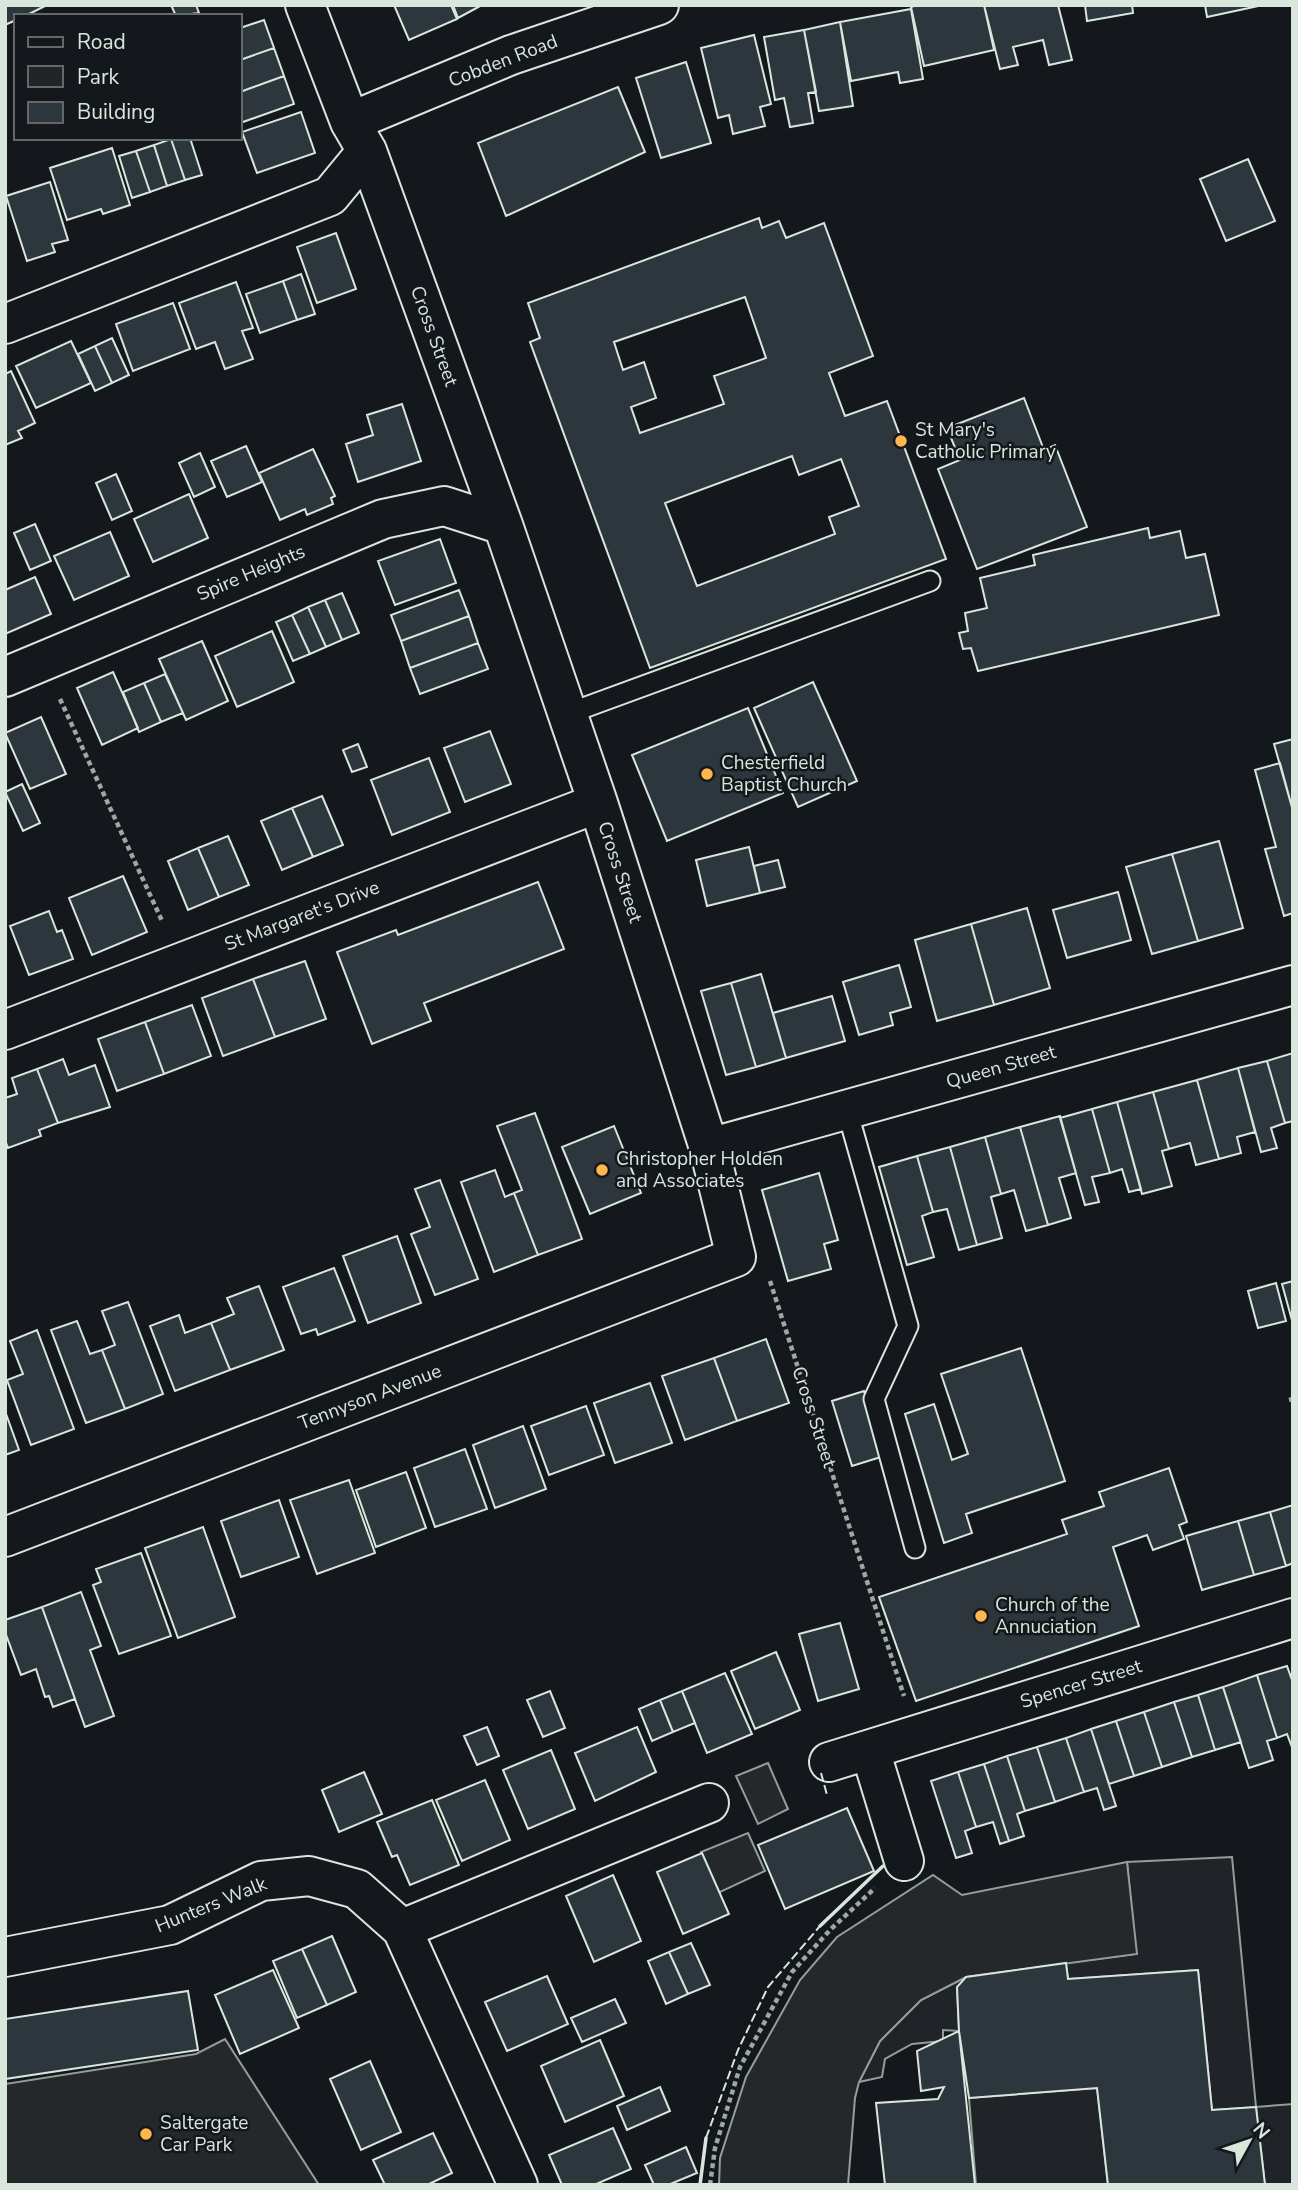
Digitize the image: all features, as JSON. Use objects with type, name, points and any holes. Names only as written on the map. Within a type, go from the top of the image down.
[{"type":"street","name":"Cross Street","points":[[305,5],[358,136],[503,525],[598,803],[709,1148],[736,1257]]},
{"type":"street","name":"Cobden Road","points":[[358,136],[511,55],[659,5]]},
{"type":"street","points":[[5,324],[330,196],[358,136]]},
{"type":"street","name":"Spire Heights","points":[[5,677],[383,519],[444,506],[503,525]]},
{"type":"street","name":"St Margaret's Drive","points":[[5,1030],[598,803]]},
{"type":"street","name":"Queen Street","points":[[709,1148],[1293,985]]},
{"type":"street","name":"Tennyson Avenue","points":[[5,1537],[736,1257]]},
{"type":"street","name":"Spencer Street","points":[[829,1762],[1293,1618]]},
{"type":"street","points":[[870,1750],[904,1861]]},
{"type":"street","points":[[402,1929],[709,1802]]},
{"type":"street","name":"Hunters Walk","points":[[5,1957],[170,1925],[261,1881],[309,1876],[357,1889],[402,1929],[518,2185]]},
{"type":"lane","points":[[567,714],[930,581]]},
{"type":"lane","points":[[847,1110],[908,1326],[874,1399],[915,1548]]},
{"type":"path","points":[[42,660],[181,962]]},
{"type":"path","name":"Cross Street","points":[[736,1257],[768,1276],[917,1736]]},
{"type":"path","points":[[709,2185],[715,2148],[740,2067],[792,1972],[830,1930],[904,1861]]},
{"type":"green space","points":[[1232,1857],[1256,2107],[1212,2110],[1198,1970],[1068,1979],[1066,1963],[1136,1954],[1127,1862]]},
{"type":"green space","points":[[966,1977],[957,1988],[959,2031],[943,2030],[943,2041],[912,2044],[885,2059],[882,2077],[859,2082],[880,2041],[921,2000]]},
{"type":"green space","points":[[1097,2088],[1108,2185],[976,2185],[969,2098]]},
{"type":"green space","points":[[1293,2104],[1293,2185],[1265,2185],[1256,2107]]},
{"type":"shaded area","points":[[768,1763],[788,1809],[758,1824],[736,1776]]},
{"type":"shaded area","points":[[748,1833],[765,1871],[718,1893],[701,1852]]},
{"type":"shaded area","points":[[1127,1862],[1137,1954],[966,1977],[921,2000],[880,2041],[859,2082],[855,2098],[848,2185],[719,2185],[720,2158],[746,2077],[800,1980],[837,1937],[933,1875],[962,1895]]},
{"type":"shaded area","name":"Saltergate Car Park","points":[[225,2039],[319,2185],[5,2185],[5,2084],[196,2054]]},
{"type":"building","points":[[5,5],[47,5],[29,14],[14,14],[14,21],[5,25]]},
{"type":"building","points":[[171,5],[196,5],[199,13],[191,14],[175,14]]},
{"type":"building","points":[[394,5],[451,5],[457,19],[409,40]]},
{"type":"building","points":[[453,5],[482,5],[458,18]]},
{"type":"building","points":[[984,5],[994,50],[924,66],[911,7]]},
{"type":"building","points":[[984,5],[1058,5],[1072,60],[1049,65],[1043,40],[1013,47],[1018,65],[1000,69]]},
{"type":"building","points":[[1085,5],[1132,5],[1133,13],[1087,21]]},
{"type":"building","points":[[1205,5],[1263,5],[1207,17]]},
{"type":"building","points":[[911,9],[923,79],[900,83],[898,72],[851,81],[840,22]]},
{"type":"building","points":[[264,20],[274,48],[242,59],[242,27]]},
{"type":"building","points":[[840,22],[853,106],[819,111],[804,30]]},
{"type":"building","points":[[804,30],[816,92],[808,93],[813,123],[790,127],[784,98],[775,100],[764,37]]},
{"type":"building","points":[[754,35],[771,104],[760,107],[765,126],[733,134],[729,115],[718,118],[701,48]]},
{"type":"building","points":[[274,48],[284,76],[242,91],[242,59]]},
{"type":"building","points":[[686,62],[711,143],[661,158],[636,78]]},
{"type":"building","points":[[284,76],[294,104],[242,122],[242,91]]},
{"type":"building","points":[[618,87],[645,152],[506,216],[478,143]]},
{"type":"building","points":[[301,112],[315,153],[257,173],[242,132]]},
{"type":"building","points":[[171,140],[191,140],[202,175],[185,180]]},
{"type":"building","points":[[171,140],[185,180],[167,186],[154,145]]},
{"type":"building","points":[[154,145],[167,186],[150,192],[136,151]]},
{"type":"building","points":[[112,148],[130,205],[103,214],[101,209],[67,220],[50,168]]},
{"type":"building","points":[[136,151],[150,192],[132,198],[119,156]]},
{"type":"building","points":[[1248,159],[1275,221],[1226,241],[1200,179]]},
{"type":"building","points":[[50,182],[68,240],[52,244],[55,252],[27,261],[6,196]]},
{"type":"building","points":[[759,218],[762,228],[779,221],[786,238],[824,223],[873,356],[829,373],[845,416],[887,401],[946,559],[650,668],[530,342],[540,338],[528,303]],"holes":[[[745,297],[766,358],[714,376],[724,404],[640,433],[631,407],[656,398],[644,362],[623,370],[614,342]],[[792,456],[799,475],[841,459],[859,506],[829,517],[835,534],[697,586],[665,503]]]},
{"type":"building","points":[[336,233],[356,289],[317,303],[297,247]]},
{"type":"building","points":[[301,274],[315,314],[297,320],[283,281]]},
{"type":"building","points":[[283,281],[297,320],[260,333],[246,294]]},
{"type":"building","points":[[236,282],[253,328],[242,331],[253,359],[225,369],[215,342],[196,349],[179,303]]},
{"type":"building","points":[[173,303],[190,349],[133,371],[116,324]]},
{"type":"building","points":[[112,338],[129,375],[112,383],[95,346]]},
{"type":"building","points":[[71,341],[91,383],[36,408],[16,366]]},
{"type":"building","points":[[95,346],[112,383],[95,391],[78,354]]},
{"type":"building","points":[[11,371],[35,423],[18,431],[22,438],[5,445],[5,374]]},
{"type":"building","points":[[1024,398],[1044,450],[1055,445],[1087,527],[977,569],[938,469],[960,460],[947,428]]},
{"type":"building","points":[[402,404],[421,461],[358,482],[346,444],[373,435],[367,415]]},
{"type":"building","points":[[246,446],[262,482],[227,497],[211,461]]},
{"type":"building","points":[[313,449],[335,496],[331,498],[333,504],[307,515],[305,509],[280,520],[259,473]]},
{"type":"building","points":[[200,453],[215,487],[194,497],[179,463]]},
{"type":"building","points":[[116,474],[132,511],[112,520],[96,483]]},
{"type":"building","points":[[189,494],[208,538],[153,562],[134,519]]},
{"type":"building","points":[[35,524],[51,561],[30,570],[14,533]]},
{"type":"building","points":[[1148,528],[1150,538],[1180,531],[1186,558],[1205,554],[1219,615],[978,671],[971,648],[963,649],[959,633],[968,631],[965,613],[987,608],[980,578],[1035,565],[1033,555]]},
{"type":"building","points":[[110,532],[129,576],[74,600],[54,556]]},
{"type":"building","points":[[440,539],[456,583],[395,605],[378,561]]},
{"type":"building","points":[[35,577],[51,614],[5,634],[5,590]]},
{"type":"building","points":[[459,590],[469,616],[401,641],[391,615]]},
{"type":"building","points":[[342,593],[359,633],[342,640],[325,600]]},
{"type":"building","points":[[325,600],[342,640],[326,647],[308,607]]},
{"type":"building","points":[[308,607],[326,647],[310,654],[292,615]]},
{"type":"building","points":[[292,615],[310,654],[293,661],[276,622]]},
{"type":"building","points":[[469,616],[478,643],[410,668],[401,641]]},
{"type":"building","points":[[272,631],[294,682],[237,707],[215,656]]},
{"type":"building","points":[[202,641],[228,701],[186,720],[159,659]]},
{"type":"building","points":[[478,643],[488,669],[420,694],[410,668]]},
{"type":"building","points":[[113,672],[138,728],[102,745],[77,688]]},
{"type":"building","points":[[165,674],[183,713],[161,722],[144,683]]},
{"type":"building","points":[[813,682],[857,781],[798,807],[754,708]]},
{"type":"building","points":[[144,683],[161,722],[139,732],[123,692]]},
{"type":"building","name":"Chesterfield Baptist Church","points":[[748,708],[783,793],[667,841],[632,755]]},
{"type":"building","points":[[41,717],[66,774],[30,789],[5,733]]},
{"type":"building","points":[[490,731],[511,784],[465,802],[444,748]]},
{"type":"building","points":[[1293,739],[1293,811],[1274,744]]},
{"type":"building","points":[[358,744],[367,767],[352,772],[343,750]]},
{"type":"building","points":[[429,758],[450,812],[392,835],[371,780]]},
{"type":"building","points":[[1280,763],[1293,811],[1293,913],[1284,916],[1265,849],[1276,847],[1255,770]]},
{"type":"building","points":[[22,784],[40,823],[23,831],[5,792]]},
{"type":"building","points":[[322,796],[343,845],[313,857],[292,808]]},
{"type":"building","points":[[292,808],[313,857],[282,870],[261,821]]},
{"type":"building","points":[[228,836],[249,885],[219,897],[198,848]]},
{"type":"building","points":[[1219,841],[1243,928],[1198,941],[1172,854]]},
{"type":"building","points":[[749,847],[760,893],[707,906],[696,860]]},
{"type":"building","points":[[198,848],[219,897],[188,910],[168,861]]},
{"type":"building","points":[[1172,854],[1198,941],[1152,954],[1126,867]]},
{"type":"building","points":[[778,860],[785,887],[760,893],[754,866]]},
{"type":"building","points":[[123,876],[147,932],[92,955],[69,898]]},
{"type":"building","points":[[538,882],[564,949],[424,1003],[431,1021],[372,1044],[337,952],[396,930],[398,935]]},
{"type":"building","points":[[1118,892],[1131,940],[1067,958],[1053,910]]},
{"type":"building","points":[[1027,908],[1050,988],[994,1005],[971,924]]},
{"type":"building","points":[[49,911],[57,932],[62,930],[73,959],[29,975],[10,926]]},
{"type":"building","points":[[971,924],[994,1005],[937,1021],[915,940]]},
{"type":"building","points":[[305,961],[326,1019],[275,1037],[253,979]]},
{"type":"building","points":[[899,965],[911,1007],[890,1013],[893,1025],[859,1035],[843,982]]},
{"type":"building","points":[[761,974],[786,1058],[756,1067],[731,983]]},
{"type":"building","points":[[253,979],[275,1037],[223,1056],[202,998]]},
{"type":"building","points":[[731,983],[756,1067],[726,1075],[701,991]]},
{"type":"building","points":[[832,996],[845,1041],[786,1058],[773,1013]]},
{"type":"building","points":[[192,1005],[211,1056],[164,1074],[145,1022]]},
{"type":"building","points":[[145,1022],[164,1074],[117,1091],[98,1039]]},
{"type":"building","points":[[1293,1053],[1293,1121],[1285,1123],[1267,1061]]},
{"type":"building","points":[[63,1059],[69,1075],[95,1065],[110,1107],[58,1123],[37,1069]]},
{"type":"building","points":[[1267,1061],[1285,1123],[1271,1128],[1277,1148],[1261,1152],[1238,1068]]},
{"type":"building","points":[[1238,1068],[1255,1132],[1237,1137],[1241,1153],[1219,1159],[1197,1080]]},
{"type":"building","points":[[37,1069],[58,1123],[39,1130],[41,1136],[8,1148],[5,1140],[5,1098],[17,1094],[12,1078]]},
{"type":"building","points":[[1197,1080],[1219,1159],[1196,1165],[1190,1143],[1169,1149],[1153,1092]]},
{"type":"building","points":[[1153,1092],[1169,1149],[1162,1151],[1172,1186],[1142,1194],[1117,1102]]},
{"type":"building","points":[[1117,1102],[1141,1189],[1129,1192],[1122,1169],[1110,1173],[1092,1109]]},
{"type":"building","points":[[1092,1109],[1110,1173],[1092,1177],[1099,1202],[1085,1205],[1060,1118]]},
{"type":"building","points":[[535,1113],[582,1239],[538,1255],[514,1193],[522,1190],[497,1126]]},
{"type":"building","points":[[1060,1116],[1076,1173],[1059,1178],[1071,1218],[1048,1225],[1020,1127]]},
{"type":"building","name":"Christopher Holden and Associates","points":[[614,1126],[641,1193],[590,1214],[562,1147]]},
{"type":"building","points":[[1020,1127],[1048,1225],[1026,1231],[1014,1190],[1001,1194],[985,1137]]},
{"type":"building","points":[[985,1137],[1001,1194],[991,1197],[1002,1238],[977,1245],[950,1147]]},
{"type":"building","points":[[950,1147],[977,1245],[959,1250],[947,1209],[933,1212],[917,1156]]},
{"type":"building","points":[[917,1156],[933,1212],[922,1216],[934,1257],[907,1265],[879,1167]]},
{"type":"building","points":[[495,1170],[505,1197],[514,1193],[538,1255],[494,1272],[461,1182]]},
{"type":"building","points":[[819,1173],[838,1240],[824,1244],[831,1269],[788,1281],[762,1190]]},
{"type":"building","points":[[440,1180],[478,1279],[435,1295],[411,1234],[430,1227],[415,1189]]},
{"type":"building","points":[[397,1236],[421,1303],[368,1323],[343,1256]]},
{"type":"building","points":[[334,1268],[355,1321],[318,1335],[316,1329],[301,1334],[283,1287]]},
{"type":"building","points":[[1293,1281],[1293,1324],[1282,1284]]},
{"type":"building","points":[[1276,1283],[1286,1321],[1258,1328],[1248,1291]]},
{"type":"building","points":[[259,1286],[284,1350],[230,1370],[211,1323],[234,1314],[227,1298]]},
{"type":"building","points":[[128,1302],[163,1394],[125,1409],[102,1350],[115,1345],[102,1311]]},
{"type":"building","points":[[179,1315],[185,1333],[211,1323],[230,1370],[175,1391],[150,1326]]},
{"type":"building","points":[[77,1321],[90,1354],[102,1350],[125,1409],[86,1423],[51,1330]]},
{"type":"building","points":[[37,1330],[74,1429],[31,1445],[7,1380],[23,1374],[10,1341]]},
{"type":"building","points":[[766,1339],[789,1403],[737,1421],[714,1358]]},
{"type":"building","points":[[1021,1348],[1065,1481],[966,1514],[972,1533],[944,1543],[905,1414],[934,1404],[952,1460],[968,1454],[941,1374]]},
{"type":"building","points":[[714,1358],[737,1421],[685,1440],[662,1376]]},
{"type":"building","points":[[650,1383],[672,1443],[615,1463],[594,1403]]},
{"type":"building","points":[[864,1391],[884,1456],[852,1466],[832,1401]]},
{"type":"building","points":[[586,1406],[604,1455],[549,1475],[531,1426]]},
{"type":"building","points":[[5,1411],[19,1450],[5,1455]]},
{"type":"building","points":[[523,1426],[546,1489],[495,1508],[473,1445]]},
{"type":"building","points":[[465,1449],[487,1509],[435,1527],[414,1468]]},
{"type":"building","points":[[1169,1468],[1187,1522],[1179,1525],[1184,1539],[1153,1550],[1147,1535],[1113,1547],[1139,1626],[916,1701],[879,1597],[1067,1534],[1062,1520],[1104,1506],[1099,1492]]},
{"type":"building","points":[[406,1472],[426,1528],[376,1547],[356,1490]]},
{"type":"building","points":[[349,1480],[375,1553],[317,1574],[290,1500]]},
{"type":"building","points":[[279,1500],[299,1557],[241,1577],[221,1521]]},
{"type":"building","points":[[1293,1505],[1293,1563],[1286,1566],[1270,1512]]},
{"type":"building","points":[[1270,1512],[1286,1566],[1254,1575],[1238,1521]]},
{"type":"building","points":[[1238,1521],[1254,1575],[1202,1590],[1186,1536]]},
{"type":"building","points":[[203,1527],[235,1617],[178,1638],[145,1548]]},
{"type":"building","points":[[141,1553],[171,1636],[119,1654],[93,1585],[101,1582],[96,1569]]},
{"type":"building","points":[[81,1592],[101,1646],[90,1650],[114,1716],[85,1727],[42,1607]]},
{"type":"building","points":[[42,1607],[75,1699],[53,1707],[49,1696],[45,1697],[36,1669],[21,1675],[5,1632],[5,1620]]},
{"type":"building","points":[[840,1623],[859,1689],[818,1701],[799,1634]]},
{"type":"building","points":[[776,1652],[800,1710],[755,1729],[731,1671]]},
{"type":"building","points":[[1287,1666],[1293,1683],[1293,1750],[1287,1734],[1277,1738],[1257,1675]]},
{"type":"building","points":[[725,1673],[752,1734],[707,1753],[682,1691]]},
{"type":"building","points":[[1257,1675],[1277,1738],[1267,1741],[1273,1760],[1249,1768],[1223,1687]]},
{"type":"building","points":[[1223,1687],[1241,1742],[1215,1750],[1198,1695]]},
{"type":"building","points":[[550,1691],[565,1728],[543,1737],[527,1700]]},
{"type":"building","points":[[682,1691],[695,1723],[673,1732],[660,1700]]},
{"type":"building","points":[[1198,1695],[1215,1750],[1192,1757],[1174,1702]]},
{"type":"building","points":[[660,1700],[673,1732],[652,1741],[639,1709]]},
{"type":"building","points":[[1174,1702],[1192,1757],[1162,1767],[1144,1712]]},
{"type":"building","points":[[1144,1712],[1162,1767],[1134,1776],[1116,1721]]},
{"type":"building","points":[[1116,1721],[1134,1776],[1109,1784],[1091,1729]]},
{"type":"building","points":[[487,1727],[499,1756],[477,1765],[464,1736]]},
{"type":"building","points":[[637,1727],[656,1772],[595,1801],[575,1753]]},
{"type":"building","points":[[1091,1729],[1116,1806],[1104,1810],[1097,1788],[1084,1792],[1066,1738]]},
{"type":"building","points":[[1066,1738],[1084,1792],[1055,1802],[1037,1747]]},
{"type":"building","points":[[1037,1747],[1055,1802],[1025,1811],[1007,1756]]},
{"type":"building","points":[[551,1750],[575,1809],[528,1829],[503,1770]]},
{"type":"building","points":[[1007,1756],[1025,1811],[1017,1814],[1024,1836],[1009,1841],[984,1764]]},
{"type":"building","points":[[984,1764],[1009,1841],[1000,1844],[993,1822],[976,1827],[958,1772]]},
{"type":"building","points":[[364,1772],[382,1814],[339,1832],[322,1790]]},
{"type":"building","points":[[958,1772],[976,1827],[965,1831],[972,1853],[956,1858],[931,1781]]},
{"type":"building","points":[[485,1780],[510,1840],[462,1861],[436,1800]]},
{"type":"building","points":[[432,1800],[459,1865],[410,1885],[397,1855],[392,1857],[377,1822]]},
{"type":"building","points":[[847,1808],[874,1871],[785,1909],[758,1845]]},
{"type":"building","points":[[702,1853],[729,1914],[683,1934],[657,1872]]},
{"type":"building","points":[[613,1875],[641,1941],[594,1962],[566,1896]]},
{"type":"building","points":[[332,1936],[356,1992],[327,2005],[302,1949]]},
{"type":"building","points":[[691,1943],[710,1985],[688,1994],[669,1952]]},
{"type":"building","points":[[302,1949],[327,2005],[297,2018],[273,1961]]},
{"type":"building","points":[[669,1952],[688,1994],[666,2004],[648,1961]]},
{"type":"building","points":[[1066,1963],[1068,1979],[1198,1970],[1212,2110],[1256,2107],[1265,2185],[1108,2185],[1097,2088],[969,2098],[959,2031],[957,1987],[966,1977]]},
{"type":"building","points":[[273,1970],[299,2028],[240,2054],[215,1995]]},
{"type":"building","points":[[547,1976],[568,2024],[507,2051],[485,2002]]},
{"type":"building","points":[[188,1991],[198,2050],[5,2079],[5,2019]]},
{"type":"building","points":[[615,1999],[626,2023],[582,2042],[571,2018]]},
{"type":"building","points":[[959,2031],[975,2185],[885,2185],[876,2103],[938,2099],[944,2087],[921,2091],[917,2051]]},
{"type":"building","points":[[600,2040],[624,2096],[565,2122],[541,2066]]},
{"type":"building","points":[[370,2061],[401,2132],[361,2150],[330,2079]]},
{"type":"building","points":[[660,2087],[670,2111],[627,2130],[617,2106]]},
{"type":"building","points":[[613,2128],[631,2169],[594,2185],[562,2185],[549,2155]]},
{"type":"building","points":[[433,2133],[452,2173],[427,2185],[385,2185],[373,2160]]},
{"type":"building","points":[[686,2147],[697,2173],[668,2185],[654,2185],[645,2165]]},
{"type":"fence","points":[[821,1773],[827,1795]]},
{"type":"fence","points":[[706,2138],[738,2050],[768,1987],[820,1926]]},
{"type":"wall","points":[[820,1926],[883,1866]]},
{"type":"wall","points":[[700,2185],[706,2138]]},
{"type":"place","name":"St Mary's Catholic Primary","points":[[901,441]]},
{"type":"place","name":"Chesterfield Baptist Church","points":[[707,774]]},
{"type":"place","name":"Christopher Holden and Associates","points":[[602,1170]]},
{"type":"place","name":"Church of the Annuciation","points":[[981,1616]]},
{"type":"place","name":"Saltergate Car Park","points":[[146,2134]]}]
